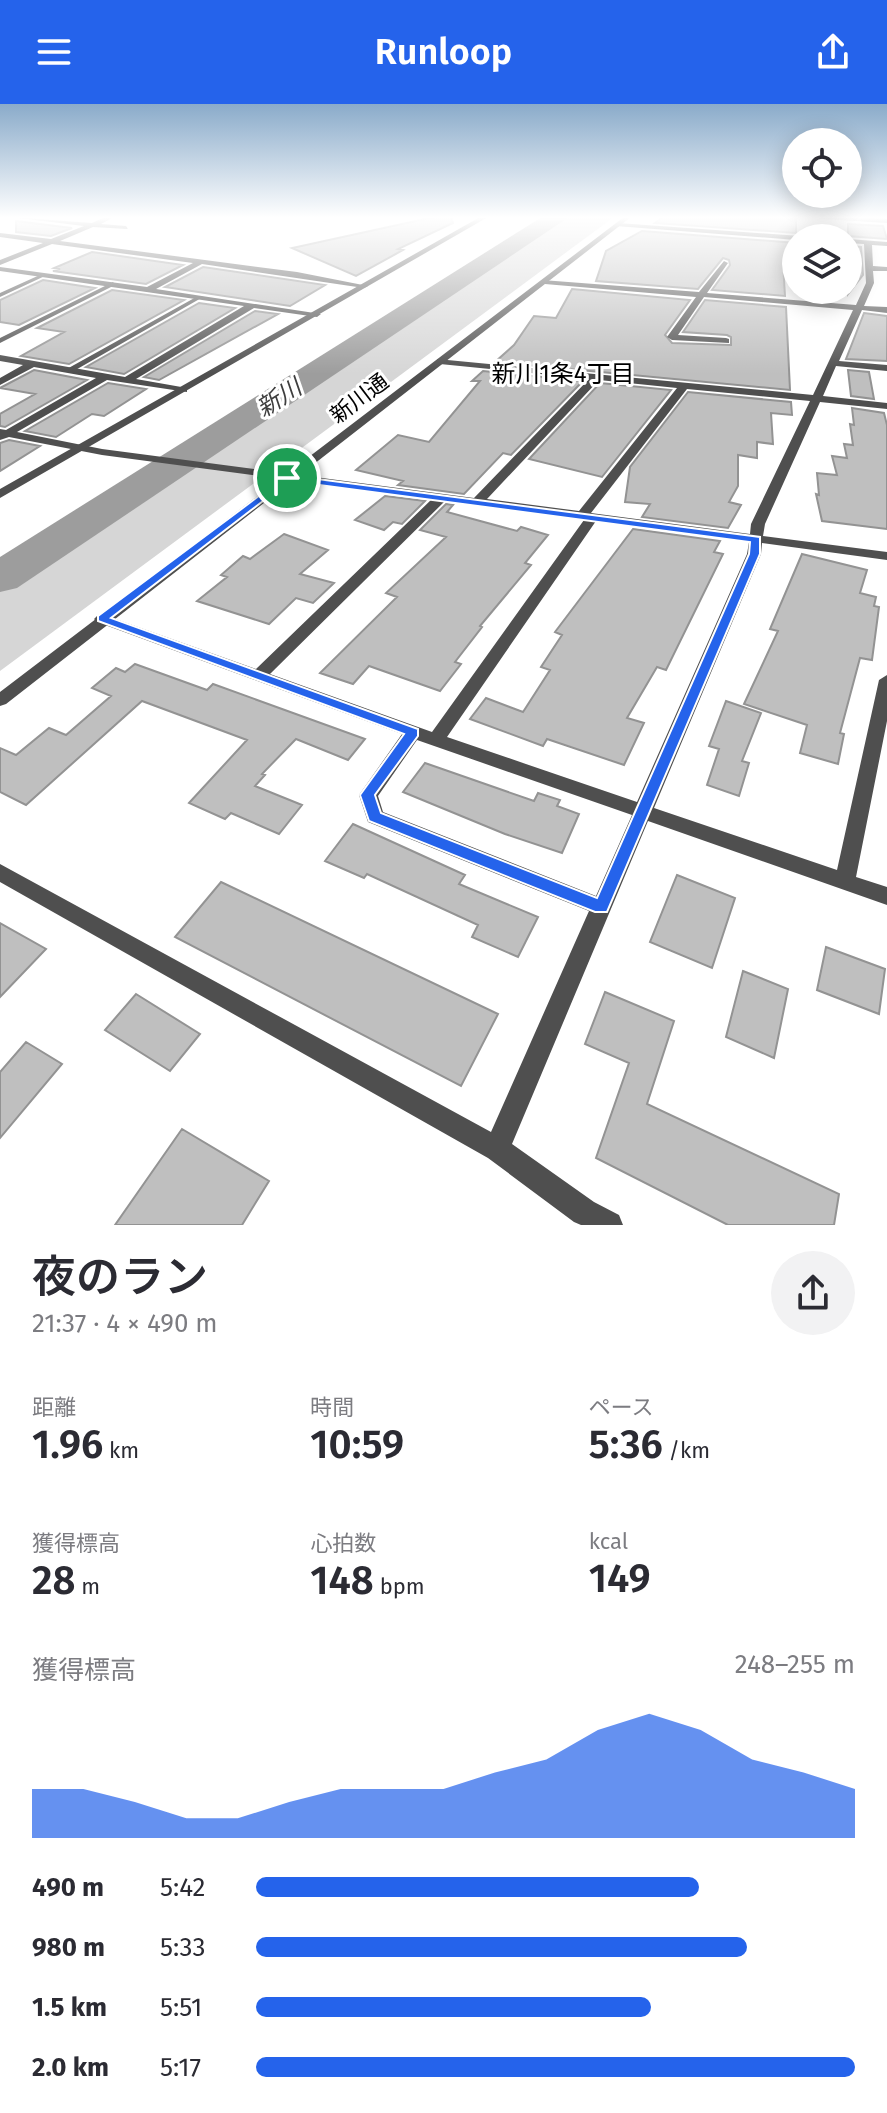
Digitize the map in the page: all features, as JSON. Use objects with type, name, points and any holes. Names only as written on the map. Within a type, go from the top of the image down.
[{"type":"street","points":[[2,269],[317,314]]},
{"type":"street","points":[[150,289],[186,269]]},
{"type":"street","points":[[255,269],[364,286]]},
{"type":"street","points":[[0,494],[393,269]]},
{"type":"street","name":"新川通","points":[[0,700],[561,269]]},
{"type":"street","points":[[719,269],[672,337],[726,341]]},
{"type":"street","points":[[497,1149],[754,554],[758,524],[877,269]]},
{"type":"street","points":[[545,282],[887,310]]},
{"type":"street","points":[[127,380],[252,305]]},
{"type":"street","points":[[0,358],[183,390]]},
{"type":"street","points":[[440,361],[887,406]]},
{"type":"street","points":[[0,382],[34,363]]},
{"type":"street","points":[[834,363],[887,368]]},
{"type":"street","points":[[2,435],[106,376]]},
{"type":"street","points":[[476,503],[597,376]]},
{"type":"street","points":[[436,739],[587,517],[685,385]]},
{"type":"street","points":[[2,435],[287,478],[887,556]]},
{"type":"street","points":[[260,674],[441,498]]},
{"type":"street","points":[[102,619],[413,732],[887,896]]},
{"type":"street","points":[[845,882],[887,680]]},
{"type":"street","points":[[413,732],[368,795],[375,817],[601,907]]},
{"type":"street","points":[[0,872],[497,1149],[582,1219],[609,1225]]},
{"type":"lane","points":[[0,295],[44,275]]},
{"type":"lane","points":[[0,341],[113,284]]},
{"type":"lane","points":[[69,370],[200,297]]},
{"type":"shaded area","points":[[484,269],[543,269],[0,671],[0,588]]},
{"type":"building","points":[[59,269],[175,269],[146,284],[53,271]]},
{"type":"building","points":[[199,269],[219,269],[325,285],[290,306],[165,287]]},
{"type":"building","points":[[341,269],[368,269],[356,276]]},
{"type":"building","points":[[600,269],[714,269],[698,289],[596,281]]},
{"type":"building","points":[[727,269],[782,269],[782,296],[712,290]]},
{"type":"building","points":[[43,280],[95,288],[19,325],[0,322],[0,300]]},
{"type":"building","points":[[572,289],[690,300],[665,335],[672,343],[731,345],[731,337],[727,335],[683,332],[705,300],[786,307],[790,390],[495,362],[514,345],[534,316],[556,318]]},
{"type":"building","points":[[112,290],[184,300],[69,364],[21,356],[64,332],[37,328]]},
{"type":"building","points":[[199,303],[235,308],[124,374],[86,367]]},
{"type":"building","points":[[255,311],[278,314],[159,380],[144,377]]},
{"type":"building","points":[[864,313],[887,316],[887,361],[846,359]]},
{"type":"building","points":[[34,370],[87,380],[5,427],[0,426],[0,414],[35,394],[0,388]]},
{"type":"building","points":[[848,370],[869,372],[874,399],[851,396]]},
{"type":"building","points":[[483,371],[583,381],[511,455],[503,453],[464,494],[398,485],[403,481],[356,470],[398,435],[429,442],[480,381],[472,381]]},
{"type":"building","points":[[108,383],[146,389],[104,416],[92,414],[56,437],[25,431]]},
{"type":"building","points":[[600,383],[671,390],[602,477],[529,459]]},
{"type":"building","points":[[688,392],[791,402],[792,415],[771,413],[773,444],[757,442],[757,458],[738,455],[738,486],[729,502],[741,505],[728,528],[642,517],[650,504],[625,502],[630,467]]},
{"type":"building","points":[[852,408],[884,413],[887,425],[887,529],[822,521],[816,494],[819,495],[817,473],[837,475],[832,456],[847,458],[844,444],[853,445],[850,424],[854,425]]},
{"type":"building","points":[[9,440],[40,446],[0,471],[0,443]]},
{"type":"building","points":[[385,496],[425,501],[402,524],[393,522],[384,530],[355,520]]},
{"type":"building","points":[[446,504],[453,505],[447,512],[517,531],[521,527],[548,535],[525,563],[531,565],[480,626],[455,662],[461,664],[440,691],[369,666],[353,684],[320,673],[397,597],[386,593],[446,537],[420,530]]},
{"type":"building","points":[[633,529],[720,541],[714,552],[723,554],[666,670],[657,667],[627,718],[644,723],[624,765],[547,739],[543,746],[470,719],[486,698],[523,712],[550,670],[541,667],[562,635],[555,632]]},
{"type":"building","points":[[284,534],[328,550],[300,574],[334,583],[313,603],[296,598],[269,624],[197,601],[227,577],[221,575],[243,556],[250,559]]},
{"type":"building","points":[[802,554],[867,570],[860,593],[876,597],[874,606],[879,607],[872,660],[860,658],[840,733],[844,734],[838,764],[800,753],[807,725],[744,704],[778,631],[770,629]]},
{"type":"building","points":[[135,664],[207,690],[213,684],[365,739],[348,760],[296,739],[262,774],[265,775],[255,786],[302,805],[279,834],[231,813],[225,819],[189,803],[247,740],[142,701],[26,805],[0,792],[0,748],[16,755],[49,728],[66,735],[111,696],[92,688],[116,668],[125,672]]},
{"type":"building","points":[[726,701],[761,713],[742,761],[749,763],[739,796],[707,785],[719,749],[709,746]]},
{"type":"building","points":[[425,763],[534,801],[538,793],[560,800],[557,806],[579,814],[562,853],[505,834],[403,792]]},
{"type":"building","points":[[353,824],[465,875],[459,884],[538,917],[518,957],[472,937],[478,925],[367,874],[364,878],[325,861]]},
{"type":"building","points":[[677,875],[735,898],[712,968],[650,942]]},
{"type":"building","points":[[221,882],[498,1014],[461,1086],[175,937]]},
{"type":"building","points":[[0,923],[46,949],[0,997]]},
{"type":"building","points":[[826,947],[885,969],[879,1014],[817,990]]},
{"type":"building","points":[[743,971],[788,989],[774,1058],[726,1037]]},
{"type":"building","points":[[605,992],[674,1021],[647,1104],[839,1194],[834,1225],[728,1225],[596,1158],[629,1063],[585,1044]]},
{"type":"building","points":[[136,994],[200,1034],[170,1071],[105,1030]]},
{"type":"building","points":[[26,1042],[62,1064],[0,1138],[0,1072]]},
{"type":"building","points":[[182,1129],[269,1181],[242,1225],[115,1225]]},
{"type":"waterway","name":"新川","points":[[0,578],[477,269]]},
{"type":"district","name":"新川1条4丁目","points":[[563,374]]},
{"type":"route","points":[[287,478],[756,540],[754,554],[601,907],[375,817],[368,795],[413,732],[102,619],[287,478]]}]
